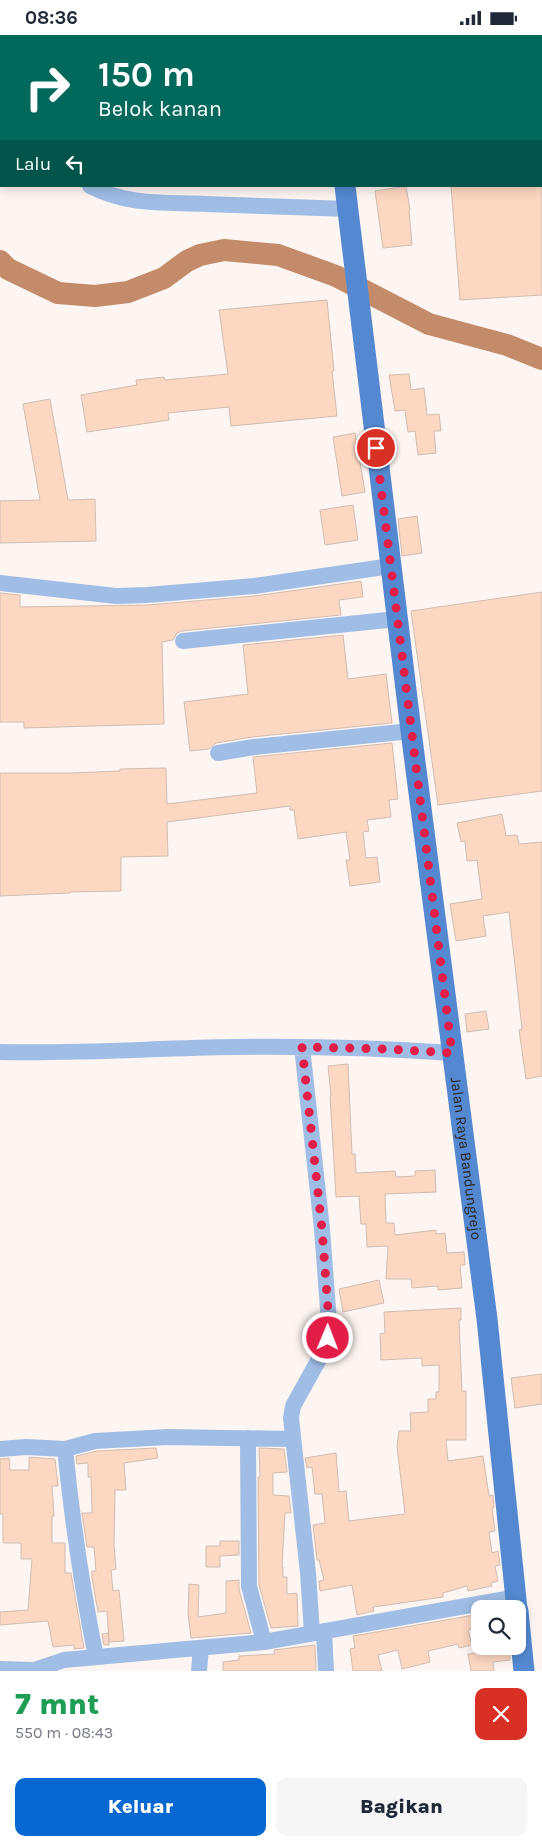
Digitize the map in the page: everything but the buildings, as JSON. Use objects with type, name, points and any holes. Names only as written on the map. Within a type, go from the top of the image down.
[{"type":"main road","name":"Jalan Raya Bandungrejo","points":[[345,187],[397,619],[486,1319],[516,1600]]},
{"type":"main road","name":"Jalan Raya Bandungrejo","points":[[522,1655],[524,1671]]},
{"type":"street","points":[[92,187],[102,193],[136,201],[170,204],[203,203],[348,209]]},
{"type":"street","points":[[0,583],[116,596],[139,595],[254,587],[391,565]]},
{"type":"street","points":[[183,641],[397,619]]},
{"type":"street","points":[[218,753],[254,747],[411,731]]},
{"type":"street","points":[[0,1052],[63,1053],[234,1047],[302,1047],[452,1053]]},
{"type":"street","points":[[302,1047],[322,1229],[329,1322],[328,1338],[323,1352],[293,1406],[291,1418],[308,1573],[326,1671]]},
{"type":"street","points":[[0,1449],[26,1447],[65,1449],[95,1441],[168,1437],[293,1439]]},
{"type":"street","points":[[248,1438],[250,1586],[264,1642]]},
{"type":"street","points":[[65,1449],[73,1531],[96,1657]]},
{"type":"street","points":[[0,1669],[34,1670],[64,1660],[264,1642],[318,1632],[471,1612]]},
{"type":"street","points":[[199,1671],[201,1648]]},
{"type":"waterway","points":[[0,261],[8,269],[58,293],[95,296],[128,292],[164,278],[187,261],[200,255],[224,250],[278,255],[336,276],[429,324],[507,345],[542,359]]},
{"type":"route","points":[[328,1338],[329,1322],[322,1229],[302,1047],[452,1053],[376,448]]}]
